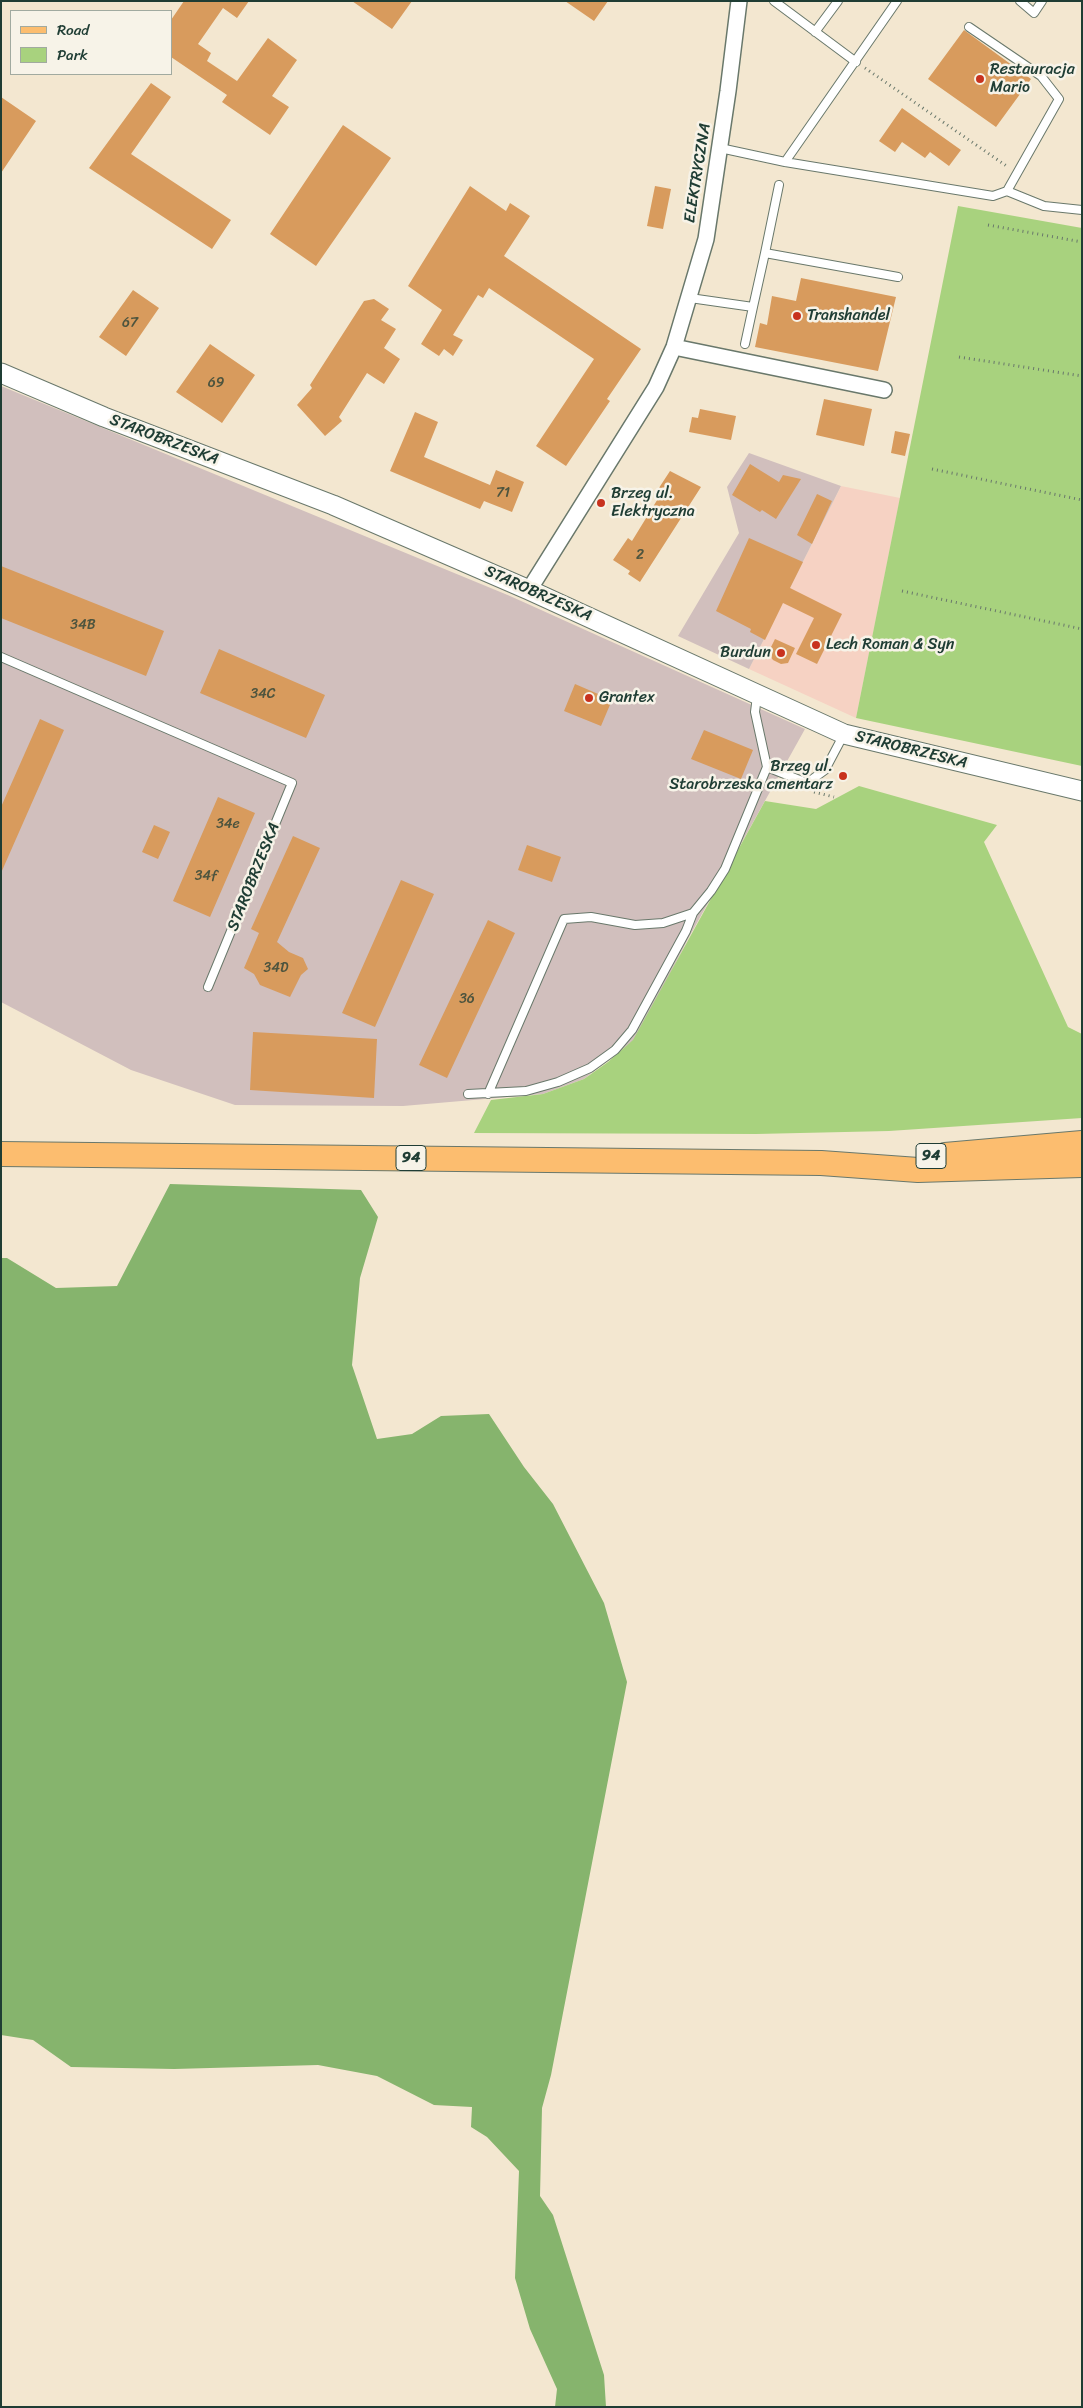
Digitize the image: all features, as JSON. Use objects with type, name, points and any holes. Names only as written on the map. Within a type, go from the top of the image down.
[{"type":"main road","name":"94","points":[[821,1163],[1040,1148],[1082,1143]]},
{"type":"main road","name":"94","points":[[1,1154],[821,1163],[918,1170],[1082,1165]]},
{"type":"street","name":"ELEKTRYCZNA","points":[[529,590],[656,387],[674,347],[706,239],[739,1]]},
{"type":"street","points":[[674,347],[884,390]]},
{"type":"street","name":"STAROBRZESKA","points":[[1,373],[104,417],[333,504],[529,590],[844,734],[1082,791]]},
{"type":"lane","points":[[774,1],[856,62]]},
{"type":"lane","points":[[816,32],[838,1]]},
{"type":"lane","points":[[785,162],[897,1]]},
{"type":"lane","points":[[1020,1],[1034,13],[1042,1]]},
{"type":"lane","points":[[969,27],[1041,76],[1059,99],[1007,191]]},
{"type":"lane","points":[[720,148],[785,162],[992,196],[1007,191],[1044,206],[1082,210]]},
{"type":"lane","points":[[745,344],[779,185]]},
{"type":"lane","points":[[765,253],[898,277]]},
{"type":"lane","points":[[690,298],[753,307]]},
{"type":"lane","name":"STAROBRZESKA","points":[[1,657],[292,783],[208,987]]},
{"type":"lane","points":[[468,1094],[526,1091],[558,1082],[590,1068],[615,1050],[632,1030],[686,931],[693,913],[711,891],[724,869],[767,767],[755,712],[757,694]]},
{"type":"lane","points":[[767,767],[807,783],[825,770],[844,734]]},
{"type":"lane","points":[[488,1094],[564,918],[591,917],[635,925],[663,923],[693,913]]},
{"type":"path","points":[[856,62],[1017,174]]},
{"type":"path","points":[[988,225],[1082,242]]},
{"type":"path","points":[[959,357],[1082,376]]},
{"type":"path","points":[[932,469],[1082,500]]},
{"type":"path","points":[[902,591],[1082,629]]},
{"type":"shaded area","points":[[1,386],[510,596],[805,729],[688,939],[637,1038],[584,1079],[543,1094],[403,1106],[235,1105],[131,1070],[1,1002]]},
{"type":"shaded area","points":[[749,453],[841,486],[749,669],[678,636],[739,533],[727,487]]},
{"type":"shaded area","points":[[841,486],[900,498],[856,718],[749,669]]},
{"type":"green space","points":[[958,206],[1082,228],[1082,766],[856,718]]},
{"type":"green space","points":[[859,786],[997,825],[984,842],[1068,1027],[1082,1034],[1082,1118],[889,1131],[756,1134],[474,1133],[491,1100],[543,1094],[584,1079],[608,1062],[633,1040],[765,801],[816,809]]},
{"type":"green space","points":[[170,1184],[361,1190],[378,1217],[360,1278],[352,1365],[377,1439],[412,1434],[441,1416],[489,1414],[524,1467],[553,1504],[604,1603],[627,1682],[551,2075],[542,2108],[540,2196],[553,2215],[604,2375],[606,2407],[555,2407],[557,2389],[530,2329],[515,2278],[519,2171],[487,2137],[471,2127],[472,2107],[434,2105],[377,2076],[318,2065],[174,2069],[71,2067],[33,2040],[1,2035],[1,1258],[7,1258],[56,1288],[117,1286]]},
{"type":"building","points":[[184,1],[249,1],[237,18],[223,8],[198,44],[211,53],[207,61],[237,81],[268,38],[297,60],[272,96],[289,107],[270,135],[222,102],[227,95],[172,58],[172,19]]},
{"type":"building","points":[[352,1],[412,1],[392,29]]},
{"type":"building","points":[[565,1],[608,1],[594,21]]},
{"type":"building","name":"Restauracja Mario","points":[[964,30],[1031,79],[996,127],[928,79]]},
{"type":"building","points":[[151,83],[171,97],[131,154],[231,220],[212,249],[89,168]]},
{"type":"building","points":[[1,97],[36,121],[1,173]]},
{"type":"building","points":[[902,108],[961,150],[949,166],[930,152],[925,158],[902,142],[895,152],[879,141]]},
{"type":"building","points":[[343,125],[391,158],[316,266],[270,234]]},
{"type":"building","points":[[470,186],[506,211],[510,203],[530,216],[504,256],[641,349],[607,399],[610,401],[566,466],[536,446],[594,359],[489,288],[483,298],[478,295],[453,335],[463,340],[453,356],[444,349],[439,356],[421,344],[442,310],[408,286]]},
{"type":"building","points":[[655,186],[671,189],[663,229],[647,226]]},
{"type":"building","points":[[801,278],[896,297],[878,371],[755,347],[760,323],[767,325],[772,296],[796,301]]},
{"type":"building","points":[[133,290],[159,308],[126,356],[99,337]]},
{"type":"building","points":[[374,299],[389,309],[381,320],[396,329],[384,348],[400,359],[384,384],[367,373],[339,417],[342,421],[325,436],[297,405],[312,388],[310,385],[364,301]]},
{"type":"building","points":[[210,344],[255,375],[222,423],[176,392]]},
{"type":"building","points":[[824,399],[872,409],[864,446],[816,435]]},
{"type":"building","points":[[700,409],[736,416],[731,440],[689,432],[692,417],[698,418]]},
{"type":"building","points":[[415,412],[438,422],[424,457],[490,485],[496,470],[524,482],[512,512],[484,501],[480,509],[390,471]]},
{"type":"building","points":[[895,431],[910,434],[905,456],[891,453]]},
{"type":"building","points":[[750,464],[779,482],[783,475],[801,479],[776,519],[762,510],[760,512],[732,495]]},
{"type":"building","points":[[670,471],[701,487],[640,582],[628,574],[630,571],[613,560],[628,538],[632,541],[659,497],[655,494]]},
{"type":"building","points":[[817,494],[832,501],[812,544],[797,535]]},
{"type":"building","points":[[749,538],[803,562],[790,588],[842,614],[817,664],[796,654],[814,618],[783,603],[765,640],[750,632],[751,629],[716,611]]},
{"type":"building","points":[[1,566],[164,631],[146,676],[1,618]]},
{"type":"building","name":"Burdun","points":[[775,639],[795,648],[788,663],[781,664],[773,660],[768,653]]},
{"type":"building","points":[[219,649],[325,695],[306,738],[200,693]]},
{"type":"building","points":[[575,684],[612,700],[601,726],[564,711]]},
{"type":"building","points":[[40,719],[64,730],[1,873],[1,807]]},
{"type":"building","points":[[704,730],[753,750],[741,779],[691,759]]},
{"type":"building","points":[[218,797],[255,813],[210,917],[173,901]]},
{"type":"building","points":[[154,825],[170,832],[158,859],[142,852]]},
{"type":"building","points":[[293,836],[320,848],[277,942],[289,952],[303,958],[308,969],[301,975],[290,997],[260,985],[254,974],[244,968],[259,933],[251,929]]},
{"type":"building","points":[[527,845],[561,857],[552,882],[518,870]]},
{"type":"building","points":[[401,880],[434,894],[375,1027],[342,1013]]},
{"type":"building","points":[[488,920],[515,933],[447,1078],[419,1065]]},
{"type":"building","points":[[253,1032],[377,1039],[374,1098],[250,1090]]},
{"type":"place","name":"Restauracja Mario","points":[[980,79]]},
{"type":"place","name":"Transhandel","points":[[797,316]]},
{"type":"place","name":"Brzeg ul. Elektryczna","points":[[601,503]]},
{"type":"place","name":"Lech Roman & Syn","points":[[816,645]]},
{"type":"place","name":"Burdun","points":[[781,653]]},
{"type":"place","name":"Grantex","points":[[589,698]]},
{"type":"place","name":"Brzeg ul. Starobrzeska cmentarz","points":[[843,776]]}]
